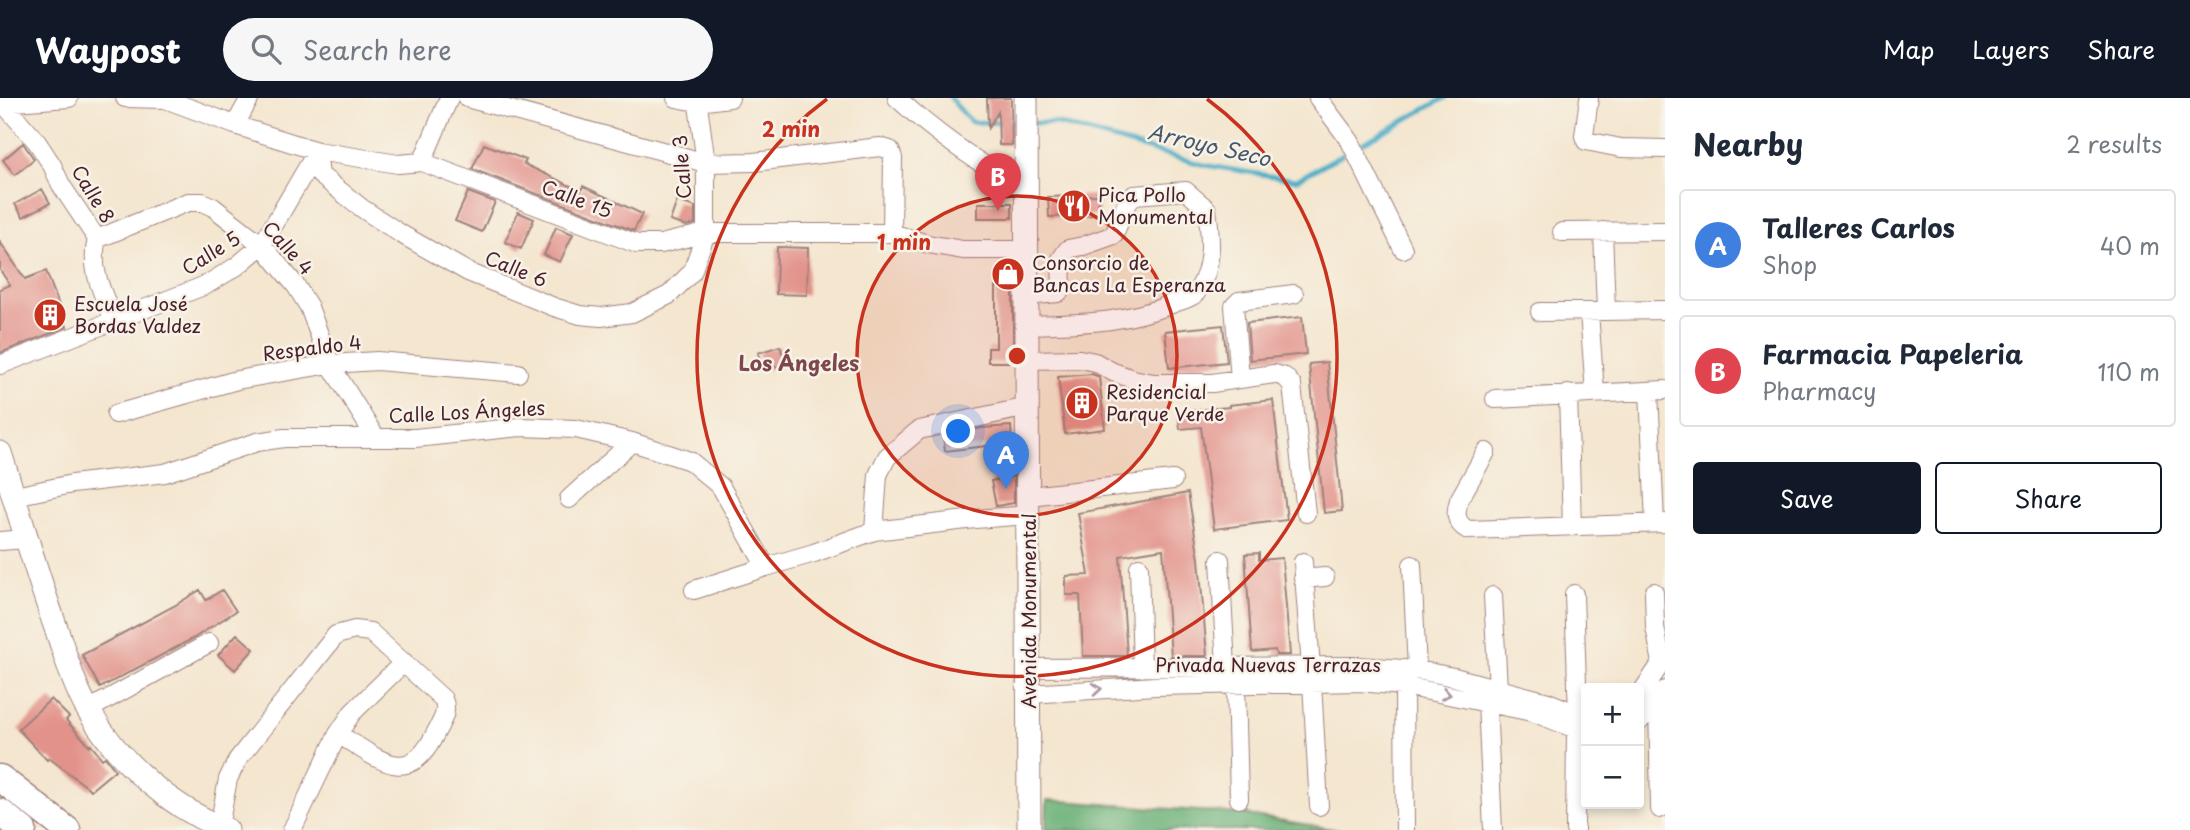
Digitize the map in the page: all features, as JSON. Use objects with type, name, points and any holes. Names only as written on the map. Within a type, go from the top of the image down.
[{"type":"highway","points":[[0,778],[66,830]]},
{"type":"highway","points":[[0,812],[23,830]]},
{"type":"main road","name":"Avenida Monumental","points":[[1026,98],[1029,830]]},
{"type":"main road","points":[[0,453],[66,659],[88,710],[124,759],[164,796],[196,817],[223,828]]},
{"type":"street","points":[[1,103],[69,98]]},
{"type":"street","name":"Calle 15","points":[[125,98],[165,99],[317,151],[398,164],[422,162],[637,244],[661,244],[706,233],[892,233],[928,244],[963,250],[1026,250]]},
{"type":"street","points":[[235,125],[250,98]]},
{"type":"street","points":[[422,162],[449,98]]},
{"type":"street","points":[[467,98],[706,163],[754,162],[880,147],[890,150],[893,158],[892,233]]},
{"type":"street","points":[[676,98],[730,98]]},
{"type":"street","points":[[897,98],[955,146],[1026,190]]},
{"type":"street","points":[[1318,98],[1350,141],[1403,249]]},
{"type":"street","points":[[1589,98],[1584,136],[1586,141],[1620,148],[1665,149]]},
{"type":"street","name":"Calle 3","points":[[697,100],[706,163],[706,233]]},
{"type":"street","name":"Calle 8","points":[[1,103],[37,142],[61,185],[97,239],[93,252],[95,275],[114,321]]},
{"type":"street","name":"Calle 6","points":[[317,151],[320,176],[401,234],[468,272],[580,315],[601,317],[632,313],[668,295],[692,272],[706,233]]},
{"type":"street","name":"Calle 5","points":[[0,365],[206,285],[237,266],[262,245],[317,151]]},
{"type":"street","points":[[1027,296],[1054,295],[1062,289],[1061,259],[1068,249],[1114,235],[1125,207],[1134,195],[1186,191],[1207,209],[1211,241],[1208,270],[1194,295],[1153,312],[1112,321],[1027,325]]},
{"type":"street","name":"Calle 4","points":[[97,239],[188,202],[202,202],[212,207],[262,245],[296,286],[309,307],[330,364],[376,438]]},
{"type":"street","points":[[1595,393],[1603,231]]},
{"type":"street","points":[[1562,232],[1665,231]]},
{"type":"street","points":[[1240,379],[1234,306],[1239,301],[1294,294]]},
{"type":"street","points":[[1054,295],[1054,324]]},
{"type":"street","points":[[1540,312],[1665,310]]},
{"type":"street","points":[[1027,360],[1080,359],[1095,362],[1133,379],[1154,383],[1212,383],[1280,374],[1292,385],[1306,513]]},
{"type":"street","name":"Respaldo 4","points":[[116,414],[237,380],[330,364],[377,361],[518,373]]},
{"type":"street","points":[[1486,452],[1459,500],[1456,517],[1460,526],[1468,530],[1660,523],[1657,390],[1495,399]]},
{"type":"street","points":[[1568,394],[1572,527]]},
{"type":"street","points":[[874,531],[878,475],[887,457],[919,430],[1028,407]]},
{"type":"street","name":"Calle Los Ángeles","points":[[15,496],[72,484],[165,472],[257,442],[284,438],[415,438],[520,427],[576,429],[632,442],[690,461],[721,487],[766,567]]},
{"type":"street","points":[[569,499],[632,442]]},
{"type":"street","points":[[694,590],[814,553],[874,531],[1173,480]]},
{"type":"street","points":[[0,541],[27,539]]},
{"type":"street","points":[[1220,560],[1226,667]]},
{"type":"street","points":[[1412,565],[1417,670]]},
{"type":"street","points":[[1139,567],[1142,668]]},
{"type":"street","points":[[1318,806],[1312,675],[1303,570],[1325,577]]},
{"type":"street","points":[[1644,689],[1663,661],[1655,627],[1654,592]]},
{"type":"street","points":[[1574,594],[1581,707]]},
{"type":"street","points":[[1493,596],[1493,830]]},
{"type":"street","points":[[223,828],[228,779],[238,759],[337,635],[355,630],[370,632],[443,699],[446,705],[427,752],[410,764],[399,766],[386,762],[338,734]]},
{"type":"street","points":[[88,710],[209,643]]},
{"type":"street","points":[[292,830],[338,734],[352,713],[404,662]]},
{"type":"street","name":"Privada Nuevas Terrazas","points":[[1029,694],[1155,686],[1236,685],[1360,666],[1417,670],[1492,695],[1532,712],[1581,723]]},
{"type":"street","name":"Privada Nuevas Terrazas","points":[[1030,668],[1226,667],[1492,695]]},
{"type":"street","points":[[1236,685],[1239,799]]},
{"type":"street","points":[[1404,686],[1405,830]]},
{"type":"street","points":[[1644,716],[1661,695]]},
{"type":"street","points":[[1660,809],[1661,695]]},
{"type":"street","points":[[1575,830],[1581,738]]},
{"type":"green space","points":[[1047,800],[1241,814],[1339,830],[1046,830]]},
{"type":"building","points":[[987,98],[1011,98],[1012,145],[999,145],[998,112],[988,128]]},
{"type":"building","points":[[23,143],[34,159],[15,175],[3,160]]},
{"type":"building","points":[[484,144],[526,160],[524,164],[581,191],[583,186],[642,214],[634,231],[472,169]]},
{"type":"building","points":[[42,189],[50,203],[23,217],[15,204]]},
{"type":"building","points":[[468,192],[495,202],[482,232],[455,221]]},
{"type":"building","name":"Pica Pollo Monumental","points":[[1098,195],[1099,215],[1049,217],[1048,197]]},
{"type":"building","points":[[677,201],[695,207],[695,224],[686,226],[670,221]]},
{"type":"building","points":[[978,203],[1012,203],[1012,218],[978,218]]},
{"type":"building","points":[[518,212],[534,219],[521,249],[505,242]]},
{"type":"building","points":[[556,227],[573,234],[560,262],[544,255]]},
{"type":"building","name":"Escuela José Bordas Valdez","points":[[0,242],[25,279],[46,271],[67,327],[0,353],[0,289],[10,285],[0,270]]},
{"type":"building","points":[[777,247],[808,248],[807,295],[776,294]]},
{"type":"building","points":[[1000,267],[1013,267],[1013,362],[988,362],[988,348],[996,348],[996,287],[1001,287]]},
{"type":"building","points":[[1302,317],[1306,354],[1250,360],[1247,323]]},
{"type":"building","points":[[1223,325],[1227,362],[1169,368],[1165,331]]},
{"type":"building","points":[[780,346],[786,364],[763,371],[758,353]]},
{"type":"building","points":[[1327,362],[1342,511],[1324,513],[1309,364]]},
{"type":"building","name":"Residencial Parque Verde","points":[[1092,374],[1099,377],[1105,429],[1065,434],[1058,377]]},
{"type":"building","points":[[1273,400],[1287,520],[1214,529],[1201,427],[1180,429],[1178,412]]},
{"type":"building","points":[[1011,426],[1012,443],[945,451],[943,436],[982,428]]},
{"type":"building","points":[[1014,476],[1014,503],[996,506],[991,481]]},
{"type":"building","points":[[1188,493],[1199,559],[1207,656],[1171,656],[1163,549],[1120,556],[1127,656],[1083,656],[1080,595],[1066,595],[1066,576],[1089,575],[1078,513]]},
{"type":"building","points":[[1259,553],[1259,560],[1282,558],[1290,655],[1276,655],[1275,650],[1252,652],[1245,554]]},
{"type":"building","points":[[200,590],[206,600],[222,590],[236,611],[194,638],[100,688],[82,655]]},
{"type":"building","points":[[237,634],[254,649],[235,670],[218,655]]},
{"type":"building","points":[[51,699],[69,717],[66,720],[74,729],[102,759],[105,757],[115,770],[91,790],[49,758],[47,760],[18,729]]},
{"type":"waterway","name":"Arroyo Seco","points":[[950,98],[971,122],[1021,123]]},
{"type":"waterway","name":"Arroyo Seco","points":[[1363,143],[1445,98]]},
{"type":"waterway","name":"Arroyo Seco","points":[[1033,123],[1055,123],[1204,165],[1296,180],[1343,154]]},
{"type":"place","name":"Pica Pollo Monumental","points":[[1074,206]]},
{"type":"place","name":"Farmacia Papeleria","points":[[998,211]]},
{"type":"place","name":"Consorcio de Bancas La Esperanza","points":[[1008,274]]},
{"type":"place","name":"Escuela José Bordas Valdez","points":[[50,315]]},
{"type":"place","name":"Residencial Parque Verde","points":[[1082,403]]},
{"type":"place","name":"Talleres Carlos","points":[[1006,489]]},
{"type":"district","name":"Los Ángeles","points":[[799,364]]}]
